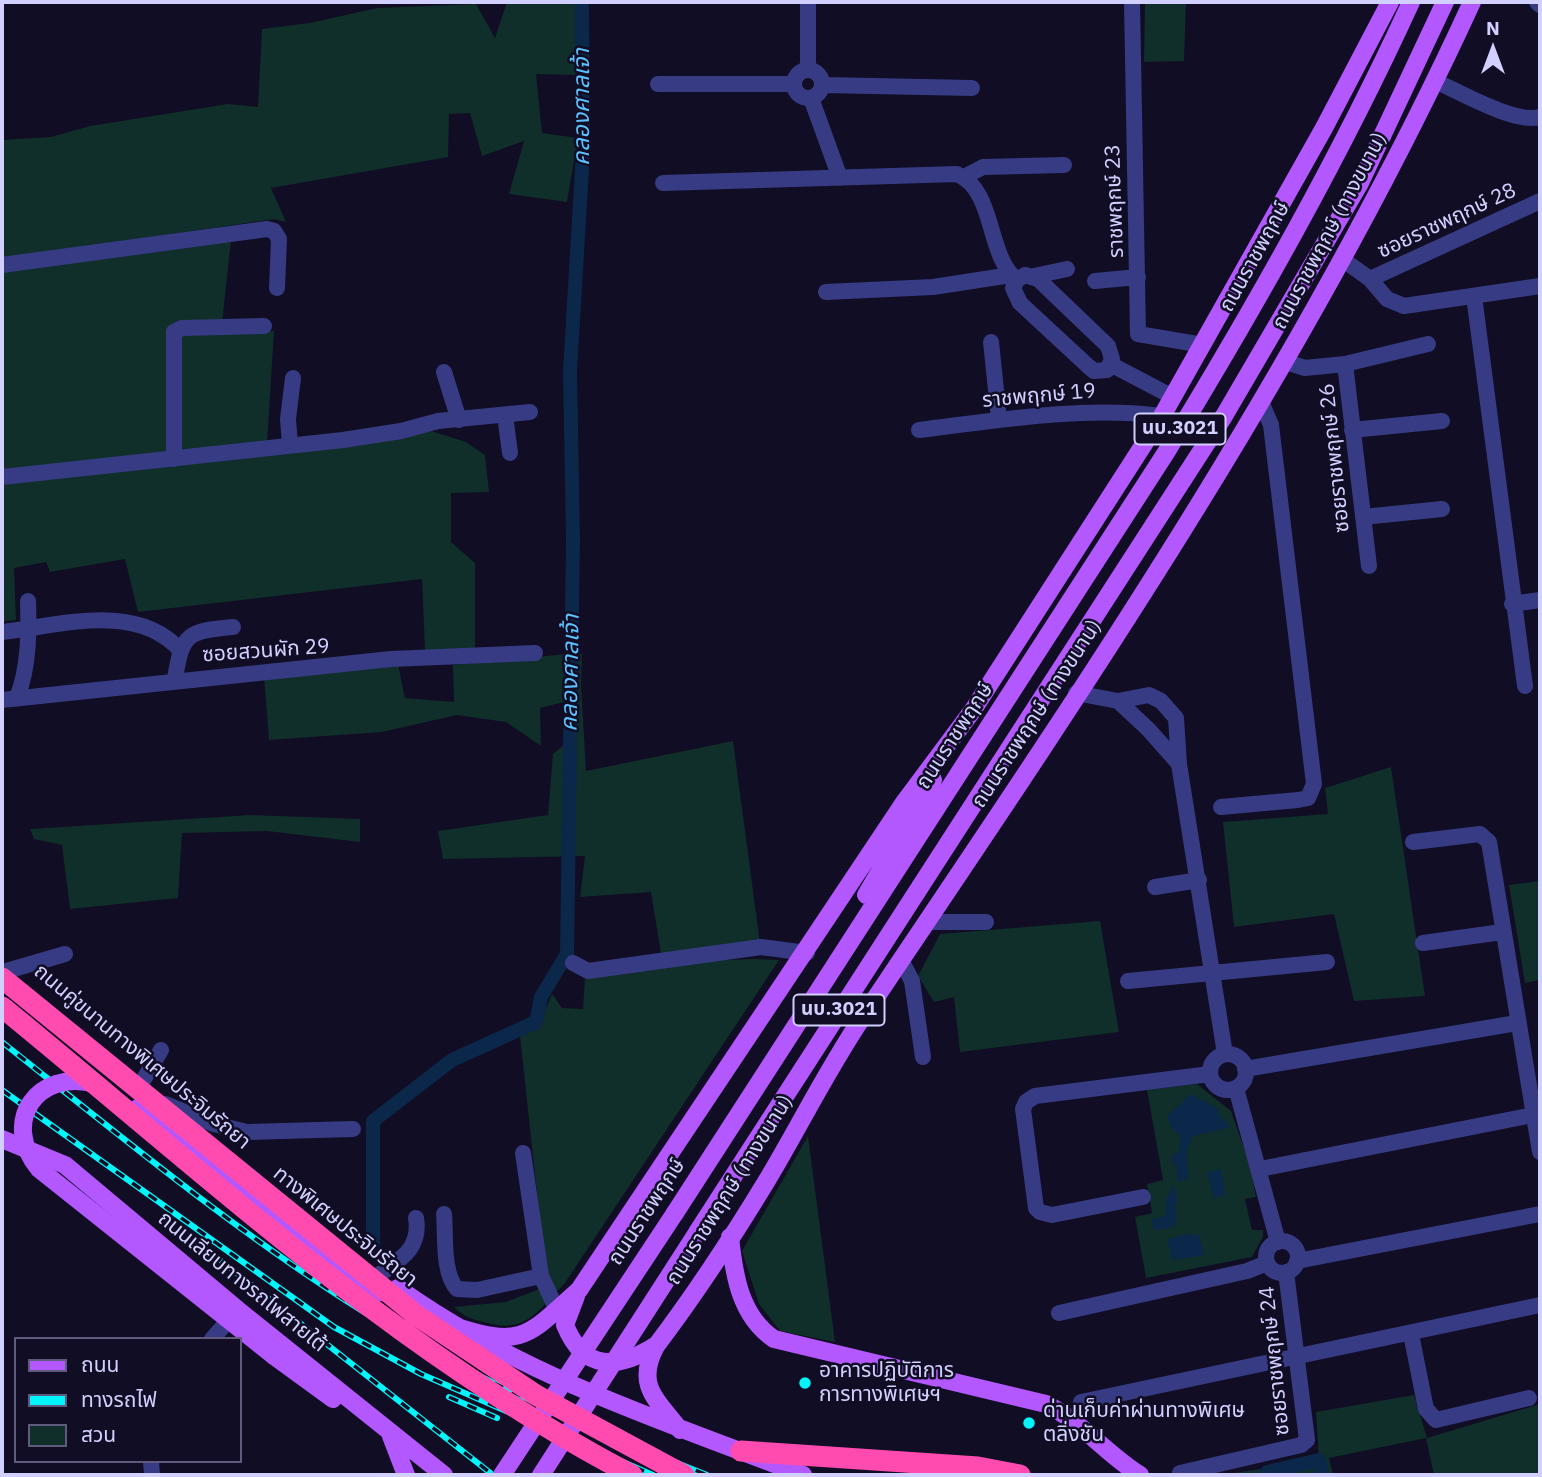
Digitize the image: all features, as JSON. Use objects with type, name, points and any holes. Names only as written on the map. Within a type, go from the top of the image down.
[{"type":"highway","name":"ทางพิเศษประจิมรัถยา","points":[[2,974],[416,1315],[536,1395],[684,1475]]},
{"type":"highway","points":[[2,1007],[325,1273],[418,1345],[580,1448],[632,1475]]},
{"type":"highway","points":[[741,1451],[968,1466],[1020,1475]]},
{"type":"main road","points":[[1239,333],[1245,303],[1352,102],[1390,12],[1402,2]]},
{"type":"main road","name":"ถนนราชพฤกษ์","points":[[502,1475],[675,1213],[1114,533],[1239,333],[1364,105],[1412,2]]},
{"type":"main road","name":"นบ.3021","points":[[541,1475],[1224,416],[1365,185],[1445,2]]},
{"type":"main road","points":[[1338,256],[1365,185],[1459,2]]},
{"type":"main road","name":"ถนนราชพฤกษ์ (ทางขนาน)","points":[[680,1430],[657,1402],[647,1382],[647,1363],[656,1346],[730,1237],[842,1049],[902,962],[1176,543],[1262,404],[1290,355],[1338,256],[1435,81],[1472,2]]},
{"type":"main road","name":"นบ.3021","points":[[973,710],[1162,416],[1390,12]]},
{"type":"main road","points":[[982,791],[1072,700]]},
{"type":"main road","points":[[807,1006],[827,962],[973,710]]},
{"type":"main road","points":[[656,1346],[617,1364],[588,1357],[576,1347],[565,1325],[579,1290],[807,953],[903,804],[973,710]]},
{"type":"main road","name":"ถนนคู่ขนานทางพิเศษประจิมรัถยา","points":[[2,974],[141,1084],[257,1183],[379,1275],[454,1326],[571,1386],[803,1475]]},
{"type":"main road","points":[[406,1475],[384,1429],[324,1394],[39,1169],[20,1143],[23,1110],[36,1092],[57,1082],[73,1080],[98,1084],[144,1112],[373,1291],[415,1301]]},
{"type":"main road","name":"ถนนเลียบทางรถไฟสายใต้","points":[[2,1139],[65,1166],[238,1310],[444,1475]]},
{"type":"main road","points":[[730,1237],[741,1297],[757,1325],[774,1339],[1046,1404],[1081,1425],[1122,1464],[1140,1475]]},
{"type":"main road","points":[[454,1326],[492,1338],[533,1330],[579,1290]]},
{"type":"main road","points":[[487,1475],[555,1393]]},
{"type":"street","points":[[808,2],[808,69]]},
{"type":"street","name":"ราชพฤกษ์ 23","points":[[1132,2],[1139,334],[1203,345]]},
{"type":"street","points":[[808,69],[798,74],[794,84],[797,93],[811,98]]},
{"type":"street","points":[[808,69],[819,74],[823,85],[819,93],[811,98]]},
{"type":"street","points":[[1435,81],[1496,108],[1538,122]]},
{"type":"street","points":[[658,84],[794,84]]},
{"type":"street","points":[[823,85],[972,88]]},
{"type":"street","points":[[811,98],[840,178]]},
{"type":"street","points":[[663,183],[943,172],[964,177],[983,167],[1064,165]]},
{"type":"street","points":[[964,177],[979,199],[1014,278],[1014,292],[1020,303],[1088,366],[1101,371],[1112,365]]},
{"type":"street","name":"ซอยราชพฤกษ์ 28","points":[[1370,279],[1540,201]]},
{"type":"street","points":[[2,265],[267,229],[274,231],[279,239],[277,288]]},
{"type":"street","name":"ซอยราชพฤกษ์ 28","points":[[1338,256],[1370,279],[1387,299],[1404,306],[1540,286]]},
{"type":"street","points":[[826,292],[933,287],[1034,276],[1067,269]]},
{"type":"street","points":[[1034,276],[1108,346],[1112,365]]},
{"type":"street","points":[[1095,281],[1138,277]]},
{"type":"street","points":[[1474,296],[1512,604],[1525,686]]},
{"type":"street","points":[[174,459],[174,332],[182,328],[264,327]]},
{"type":"street","points":[[990,342],[999,419]]},
{"type":"street","points":[[1345,363],[1428,344]]},
{"type":"street","name":"ซอยราชพฤกษ์ 26","points":[[1290,355],[1305,368],[1345,363],[1369,566]]},
{"type":"street","points":[[1112,365],[1173,397]]},
{"type":"street","points":[[444,373],[459,420]]},
{"type":"street","points":[[290,445],[288,418],[293,378]]},
{"type":"street","points":[[1222,807],[1308,798],[1314,784],[1271,425],[1262,404]]},
{"type":"street","points":[[2,477],[290,445],[530,412]]},
{"type":"street","name":"ราชพฤกษ์ 19","points":[[919,430],[999,419],[1100,412],[1162,416]]},
{"type":"street","points":[[505,415],[510,453]]},
{"type":"street","points":[[1352,430],[1442,421]]},
{"type":"street","points":[[1363,517],[1442,509]]},
{"type":"street","points":[[10,699],[23,684],[29,629],[28,600]]},
{"type":"street","points":[[1512,604],[1540,600]]},
{"type":"street","points":[[2,632],[124,621],[145,625],[171,640],[180,650]]},
{"type":"street","points":[[176,679],[180,650],[185,638],[193,633],[233,627]]},
{"type":"street","name":"ซอยสวนผัก 29","points":[[10,699],[176,679],[326,668],[408,658],[535,653]]},
{"type":"street","points":[[1072,700],[1118,701],[1149,695],[1161,701],[1176,718],[1179,727],[1179,764],[1224,1054]]},
{"type":"street","points":[[1118,701],[1179,764]]},
{"type":"street","points":[[1413,842],[1485,836],[1489,842],[1540,1152]]},
{"type":"street","points":[[1155,887],[1199,880]]},
{"type":"street","points":[[928,922],[986,922]]},
{"type":"street","points":[[1423,943],[1502,932]]},
{"type":"street","points":[[573,963],[588,971],[761,947],[807,953]]},
{"type":"street","points":[[2,974],[65,954]]},
{"type":"street","points":[[902,962],[912,981],[923,1056]]},
{"type":"street","points":[[1129,981],[1327,962]]},
{"type":"street","points":[[1245,1069],[1517,1023]]},
{"type":"street","points":[[141,1084],[161,1050]]},
{"type":"street","points":[[1224,1054],[1240,1059],[1245,1069],[1242,1082],[1236,1088]]},
{"type":"street","points":[[1224,1054],[1212,1063],[1210,1074],[1216,1086],[1236,1088]]},
{"type":"street","points":[[1143,1197],[1052,1215],[1040,1212],[1036,1208],[1025,1127],[1026,1102],[1035,1096],[1210,1074]]},
{"type":"street","points":[[1236,1088],[1278,1242]]},
{"type":"street","points":[[165,1104],[214,1124],[247,1132],[353,1129]]},
{"type":"street","points":[[1260,1169],[1533,1115]]},
{"type":"street","points":[[523,1153],[536,1221],[541,1276],[557,1310]]},
{"type":"street","points":[[444,1214],[451,1283],[457,1289],[477,1290],[541,1276]]},
{"type":"street","points":[[1292,1266],[1540,1214]]},
{"type":"street","points":[[379,1275],[414,1246],[418,1236],[416,1218]]},
{"type":"street","name":"ซอยราชพฤกษ์ 24","points":[[1180,1473],[1305,1443],[1307,1435],[1295,1357],[1292,1266],[1295,1248],[1284,1241],[1278,1242],[1267,1251],[1267,1264],[1275,1271],[1292,1266]]},
{"type":"street","points":[[1059,1313],[1247,1271],[1267,1264]]},
{"type":"street","points":[[1082,1402],[1411,1335],[1540,1305]]},
{"type":"street","points":[[214,1337],[238,1310]]},
{"type":"street","points":[[1411,1335],[1426,1409],[1436,1420],[1529,1398]]},
{"type":"green space","points":[[507,2],[576,2],[576,75],[536,74],[542,133],[578,138],[567,202],[509,194],[524,141],[482,156],[470,113],[449,114],[448,157],[271,188],[286,222],[274,219],[2,259],[2,140],[51,137],[90,126],[228,104],[258,107],[262,29],[310,23],[377,8],[476,4],[495,38]]},
{"type":"green space","points":[[1145,2],[1186,2],[1184,61],[1144,62]]},
{"type":"green space","points":[[231,240],[221,333],[274,331],[267,444],[2,474],[2,270]]},
{"type":"green space","points":[[431,431],[466,442],[485,455],[489,492],[451,493],[451,542],[475,563],[475,650],[425,650],[422,579],[138,612],[125,559],[50,572],[46,562],[14,568],[16,620],[2,622],[2,485]]},
{"type":"green space","points":[[582,654],[586,771],[733,741],[760,943],[661,954],[651,892],[580,897],[585,856],[443,859],[438,831],[548,815],[553,754],[565,744],[564,702],[540,708],[541,746],[506,722],[457,715],[382,732],[269,740],[264,677],[398,664],[405,698],[454,702],[453,665]]},
{"type":"green space","points":[[1391,767],[1425,996],[1354,1001],[1334,914],[1234,927],[1223,822],[1328,814],[1325,788]]},
{"type":"green space","points":[[250,815],[360,819],[360,842],[267,831],[182,833],[178,898],[70,909],[62,845],[34,839],[30,829]]},
{"type":"green space","points":[[1540,881],[1540,980],[1525,983],[1509,885]]},
{"type":"green space","points":[[1100,921],[1119,1032],[960,1052],[954,997],[934,1002],[918,976],[940,934]]},
{"type":"green space","points":[[779,960],[565,1283],[540,1310],[523,1322],[513,1325],[478,1321],[465,1316],[454,1307],[506,1302],[547,1286],[520,1036],[537,1029],[552,994],[562,1008],[583,1009],[585,977],[691,961]]},
{"type":"green space","points":[[1197,1084],[1231,1111],[1250,1165],[1256,1197],[1245,1199],[1252,1230],[1263,1230],[1263,1237],[1252,1257],[1146,1278],[1135,1217],[1152,1213],[1147,1184],[1163,1180],[1147,1090]]},
{"type":"green space","points":[[808,1136],[835,1342],[780,1331],[759,1304],[742,1251]]},
{"type":"green space","points":[[1414,1395],[1427,1438],[1540,1404],[1540,1475],[1434,1475],[1426,1438],[1329,1458],[1333,1475],[1221,1475],[1319,1460],[1316,1412]]},
{"type":"water","points":[[1191,1094],[1218,1109],[1219,1115],[1231,1127],[1193,1136],[1187,1150],[1188,1179],[1177,1182],[1177,1166],[1171,1161],[1172,1156],[1179,1152],[1181,1136],[1172,1128],[1167,1116]]},
{"type":"water","points":[[1221,1169],[1225,1195],[1214,1198],[1207,1172]]},
{"type":"water","points":[[1174,1185],[1178,1202],[1175,1205],[1177,1220],[1173,1227],[1154,1231],[1152,1219],[1166,1216],[1166,1199]]},
{"type":"water","points":[[1186,1234],[1199,1235],[1204,1255],[1172,1260],[1168,1239]]},
{"type":"waterway","name":"คลองศาลเจ้า","points":[[373,1244],[373,1121],[452,1060],[536,1022],[541,997],[567,954],[573,540],[570,371],[583,152],[582,2]]},
{"type":"waterway","points":[[1267,1472],[1319,1460],[1322,1475]]},
{"type":"railway","points":[[2,1042],[213,1208],[345,1300],[476,1374],[614,1437],[707,1475]]},
{"type":"railway","points":[[2,1090],[334,1327],[421,1374],[653,1475]]},
{"type":"railway","points":[[197,1242],[493,1475]]},
{"type":"railway","points":[[449,1397],[497,1418]]},
{"type":"place","name":"อาคารปฏิบัติการ การทางพิเศษฯ","points":[[805,1383]]},
{"type":"place","name":"ด่านเก็บค่าผ่านทางพิเศษ ตลิ่งชัน","points":[[1029,1423]]}]
